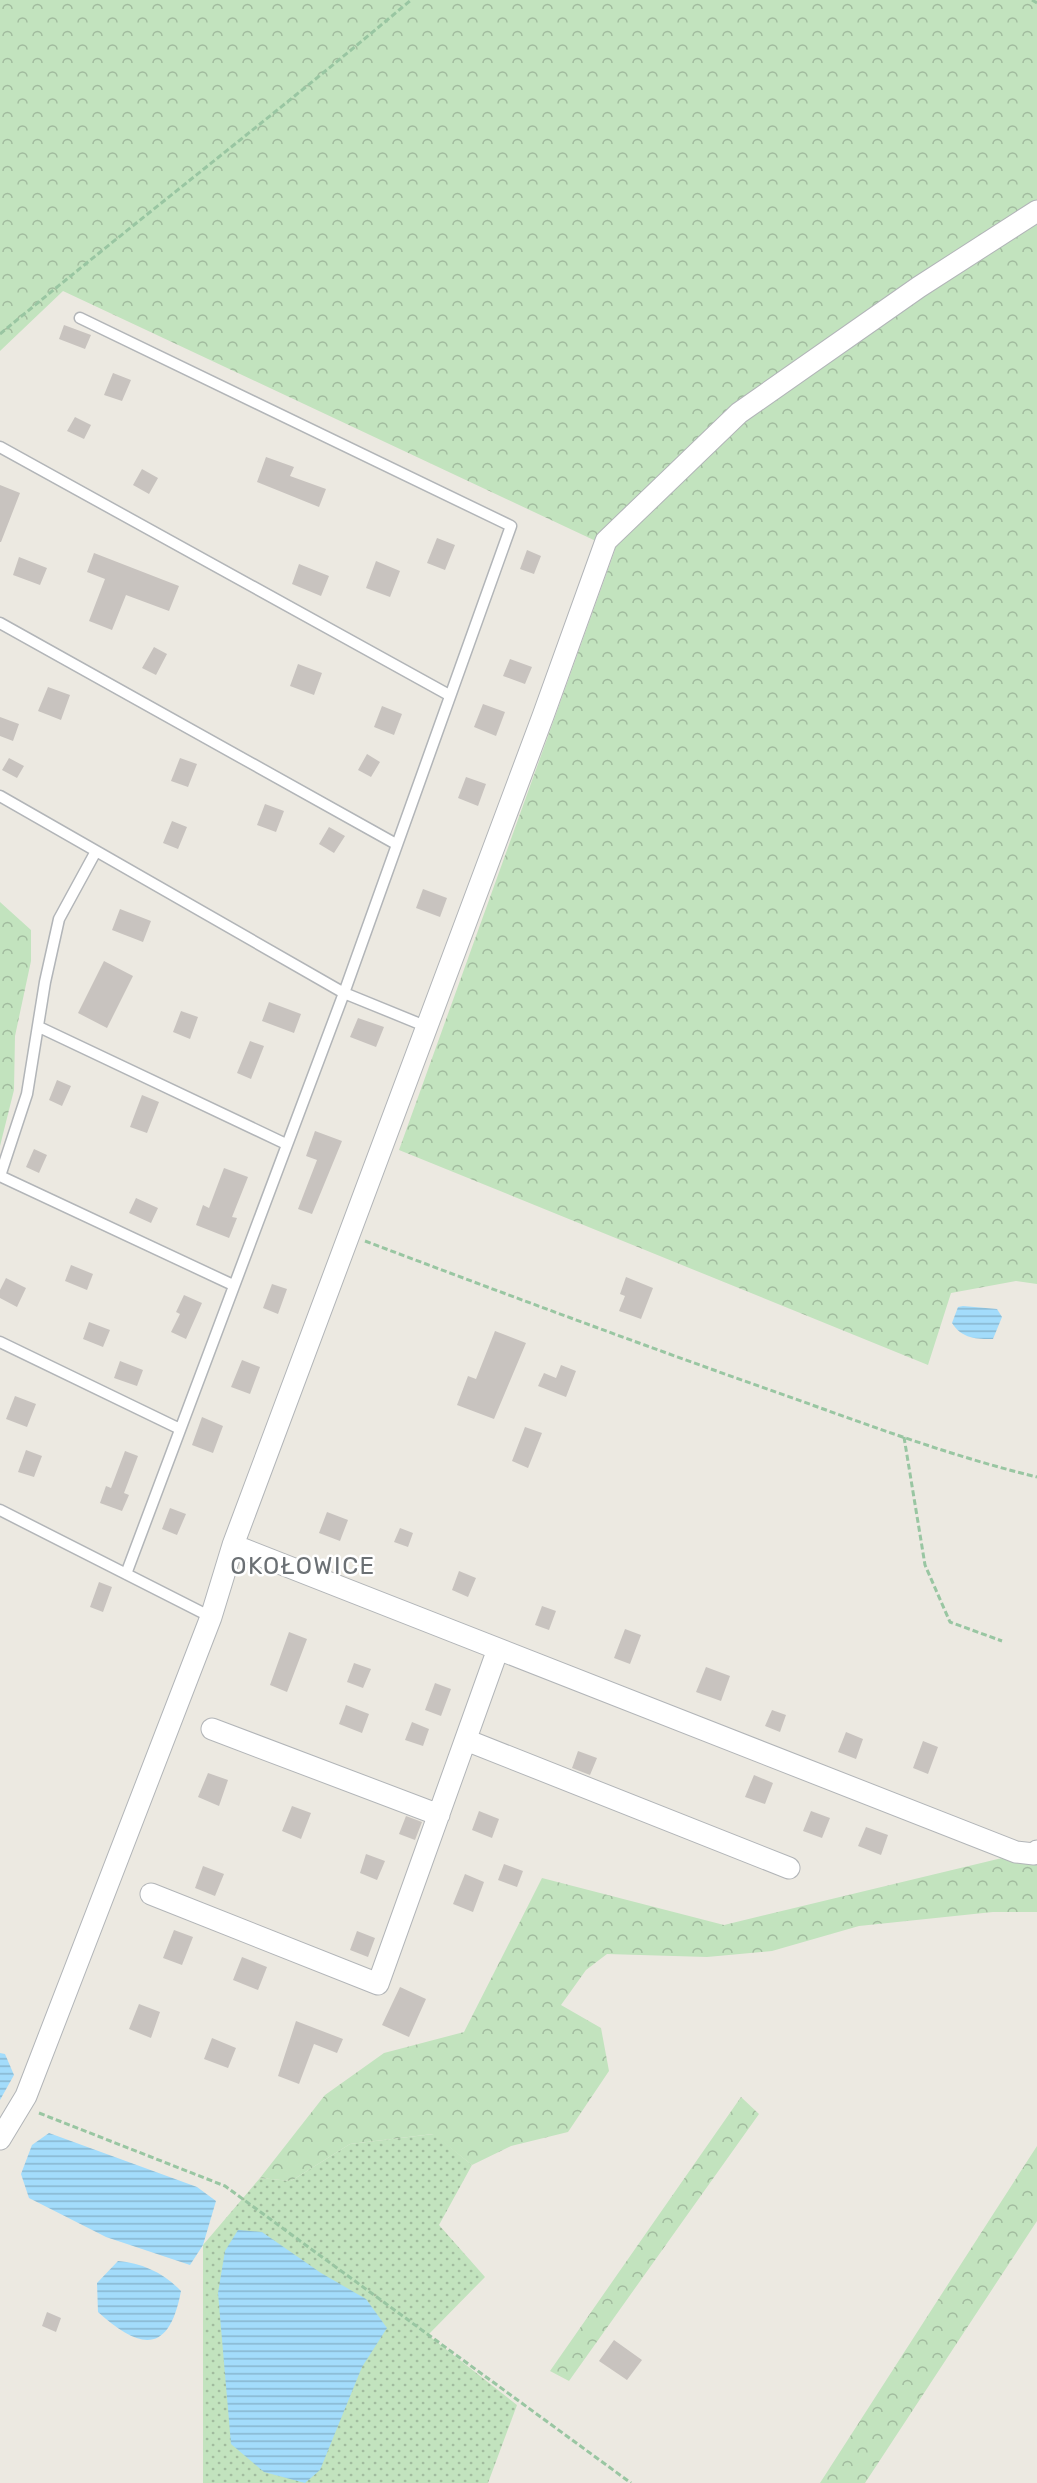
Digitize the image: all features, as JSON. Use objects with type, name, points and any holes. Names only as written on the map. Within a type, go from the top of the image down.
[{"type":"street","points":[[0,2139],[20,2105],[211,1617],[233,1545],[350,1236],[425,1026],[543,716],[606,541],[739,413],[919,287],[1037,211]]},
{"type":"street","points":[[233,1545],[1016,1852],[1034,1854],[1037,1851]]},
{"type":"street","points":[[151,1894],[378,1984],[498,1649]]},
{"type":"street","points":[[212,1729],[439,1815]]},
{"type":"street","points":[[465,1740],[789,1868]]},
{"type":"lane","points":[[80,318],[511,526],[344,993],[126,1574]]},
{"type":"lane","points":[[0,447],[449,695]]},
{"type":"lane","points":[[0,623],[396,844]]},
{"type":"lane","points":[[0,796],[95,853],[344,993],[425,1026]]},
{"type":"lane","points":[[95,853],[59,919],[45,982],[27,1094],[0,1176],[233,1285]]},
{"type":"lane","points":[[39,1027],[286,1144]]},
{"type":"lane","points":[[0,1342],[180,1429]]},
{"type":"lane","points":[[0,1509],[211,1617]]},
{"type":"path","points":[[0,334],[114,239],[332,67],[411,0]]},
{"type":"path","points":[[1032,0],[1037,3]]},
{"type":"path","points":[[350,1236],[581,1323],[904,1437],[995,1467],[1037,1477]]},
{"type":"path","points":[[904,1437],[924,1565],[950,1622],[1002,1641]]},
{"type":"path","points":[[20,2105],[225,2186],[631,2483]]},
{"type":"green space","points":[[0,0],[1037,0],[1037,1284],[1016,1281],[951,1293],[928,1365],[399,1150],[615,550],[63,291],[0,351]]},
{"type":"green space","points":[[0,902],[31,930],[31,961],[15,1036],[14,1090],[0,1146]]},
{"type":"green space","points":[[1002,1858],[1037,1863],[1037,1912],[993,1912],[859,1926],[772,1951],[707,1957],[607,1954],[586,1970],[561,2005],[601,2028],[609,2071],[568,2132],[511,2146],[472,2165],[433,2134],[350,2144],[291,2181],[260,2178],[325,2095],[384,2053],[464,2032],[542,1878],[724,1925]]},
{"type":"green space","points":[[741,2097],[759,2114],[569,2381],[550,2371]]},
{"type":"green space","points":[[434,2134],[472,2165],[439,2225],[485,2277],[428,2335],[517,2405],[488,2483],[203,2483],[203,2245],[260,2178],[291,2181],[350,2144]]},
{"type":"green space","points":[[1037,2146],[1037,2221],[865,2483],[820,2483]]},
{"type":"water","points":[[958,1307],[997,1309],[1002,1317],[993,1339],[970,1337],[956,1328],[952,1323]]},
{"type":"water","points":[[0,2053],[5,2054],[14,2075],[0,2100]]},
{"type":"water","points":[[49,2133],[197,2187],[216,2201],[203,2245],[190,2265],[106,2237],[29,2198],[21,2174],[32,2145]]},
{"type":"water","points":[[238,2230],[262,2232],[321,2273],[366,2299],[387,2328],[362,2367],[320,2470],[305,2483],[264,2472],[231,2444],[218,2293],[225,2251]]},
{"type":"water","points":[[118,2261],[152,2270],[181,2291],[176,2312],[169,2327],[161,2336],[151,2340],[140,2339],[113,2325],[98,2312],[97,2283]]},
{"type":"building","points":[[64,325],[91,335],[85,349],[59,339]]},
{"type":"building","points":[[113,373],[131,380],[122,401],[104,395]]},
{"type":"building","points":[[75,417],[91,425],[84,439],[67,431]]},
{"type":"building","points":[[266,457],[294,467],[290,476],[326,489],[319,507],[257,482]]},
{"type":"building","points":[[142,469],[158,478],[149,494],[133,485]]},
{"type":"building","points":[[0,485],[20,493],[1,542],[0,542]]},
{"type":"building","points":[[437,538],[455,545],[445,570],[427,563]]},
{"type":"building","points":[[527,550],[541,556],[534,574],[520,569]]},
{"type":"building","points":[[94,553],[179,586],[169,611],[126,595],[112,630],[89,621],[105,579],[87,572]]},
{"type":"building","points":[[19,557],[47,568],[40,585],[13,575]]},
{"type":"building","points":[[376,561],[400,571],[390,597],[366,588]]},
{"type":"building","points":[[299,564],[329,576],[321,596],[292,584]]},
{"type":"building","points":[[154,647],[167,654],[156,675],[142,668]]},
{"type":"building","points":[[510,659],[532,667],[525,684],[503,676]]},
{"type":"building","points":[[298,664],[322,673],[314,695],[290,686]]},
{"type":"building","points":[[48,687],[70,695],[61,720],[38,711]]},
{"type":"building","points":[[483,704],[505,712],[496,736],[474,727]]},
{"type":"building","points":[[382,706],[402,714],[394,735],[374,727]]},
{"type":"building","points":[[0,717],[19,724],[13,741],[0,736]]},
{"type":"building","points":[[367,754],[380,762],[371,777],[358,770]]},
{"type":"building","points":[[9,758],[24,766],[17,778],[2,770]]},
{"type":"building","points":[[180,758],[197,764],[188,787],[171,781]]},
{"type":"building","points":[[466,777],[486,784],[478,806],[458,798]]},
{"type":"building","points":[[265,804],[284,811],[276,832],[257,825]]},
{"type":"building","points":[[172,821],[187,827],[178,849],[163,843]]},
{"type":"building","points":[[329,827],[345,836],[334,853],[319,844]]},
{"type":"building","points":[[423,889],[447,898],[440,917],[416,908]]},
{"type":"building","points":[[120,909],[151,921],[143,942],[112,930]]},
{"type":"building","points":[[104,961],[133,976],[107,1028],[78,1013]]},
{"type":"building","points":[[269,1002],[301,1014],[294,1033],[262,1021]]},
{"type":"building","points":[[181,1011],[198,1017],[190,1039],[173,1032]]},
{"type":"building","points":[[358,1018],[384,1027],[376,1047],[350,1037]]},
{"type":"building","points":[[250,1041],[264,1046],[251,1079],[237,1073]]},
{"type":"building","points":[[57,1080],[71,1086],[62,1106],[49,1100]]},
{"type":"building","points":[[142,1095],[159,1102],[147,1133],[130,1127]]},
{"type":"building","points":[[315,1131],[342,1141],[312,1214],[298,1209],[317,1160],[306,1156]]},
{"type":"building","points":[[34,1149],[47,1155],[39,1173],[26,1167]]},
{"type":"building","points":[[224,1168],[248,1177],[232,1217],[237,1218],[229,1238],[196,1225],[203,1205],[209,1208]]},
{"type":"building","points":[[136,1198],[158,1208],[151,1223],[129,1213]]},
{"type":"building","points":[[71,1265],[93,1274],[87,1290],[65,1281]]},
{"type":"building","points":[[626,1277],[653,1288],[641,1319],[619,1311],[625,1296],[620,1294]]},
{"type":"building","points":[[6,1278],[26,1288],[17,1307],[0,1298],[0,1290]]},
{"type":"building","points":[[272,1284],[287,1289],[278,1314],[263,1308]]},
{"type":"building","points":[[184,1295],[202,1303],[186,1339],[171,1332],[180,1314],[176,1312]]},
{"type":"building","points":[[89,1322],[110,1330],[103,1347],[83,1339]]},
{"type":"building","points":[[495,1331],[526,1343],[494,1419],[457,1405],[468,1376],[476,1379]]},
{"type":"building","points":[[242,1360],[260,1367],[250,1394],[231,1387]]},
{"type":"building","points":[[120,1361],[143,1370],[137,1386],[114,1378]]},
{"type":"building","points":[[561,1365],[576,1371],[566,1397],[538,1386],[544,1373],[556,1378]]},
{"type":"building","points":[[15,1396],[36,1404],[27,1427],[6,1419]]},
{"type":"building","points":[[202,1417],[223,1426],[213,1453],[192,1445]]},
{"type":"building","points":[[525,1427],[542,1433],[528,1468],[512,1461]]},
{"type":"building","points":[[26,1450],[42,1456],[34,1477],[18,1472]]},
{"type":"building","points":[[125,1451],[138,1456],[124,1493],[129,1495],[122,1511],[100,1503],[106,1486],[111,1488]]},
{"type":"building","points":[[170,1508],[186,1514],[177,1535],[162,1529]]},
{"type":"building","points":[[327,1512],[348,1520],[340,1541],[319,1533]]},
{"type":"building","points":[[400,1528],[413,1533],[408,1547],[394,1542]]},
{"type":"building","points":[[459,1571],[476,1578],[468,1597],[452,1590]]},
{"type":"building","points":[[99,1582],[112,1587],[103,1612],[90,1607]]},
{"type":"building","points":[[542,1606],[556,1611],[549,1630],[535,1625]]},
{"type":"building","points":[[625,1629],[641,1635],[630,1664],[614,1658]]},
{"type":"building","points":[[289,1632],[307,1639],[287,1692],[270,1685]]},
{"type":"building","points":[[354,1663],[371,1669],[363,1688],[347,1682]]},
{"type":"building","points":[[706,1667],[730,1676],[721,1701],[696,1692]]},
{"type":"building","points":[[435,1683],[451,1689],[441,1716],[425,1710]]},
{"type":"building","points":[[346,1705],[369,1714],[362,1733],[339,1724]]},
{"type":"building","points":[[772,1710],[786,1715],[780,1732],[765,1726]]},
{"type":"building","points":[[412,1722],[429,1729],[423,1746],[405,1740]]},
{"type":"building","points":[[846,1732],[863,1739],[856,1759],[838,1752]]},
{"type":"building","points":[[923,1741],[938,1747],[928,1774],[913,1768]]},
{"type":"building","points":[[578,1751],[597,1758],[590,1775],[572,1768]]},
{"type":"building","points":[[208,1773],[228,1780],[219,1806],[198,1797]]},
{"type":"building","points":[[754,1775],[773,1783],[765,1804],[745,1797]]},
{"type":"building","points":[[292,1806],[311,1813],[301,1839],[282,1831]]},
{"type":"building","points":[[479,1811],[499,1819],[492,1838],[472,1830]]},
{"type":"building","points":[[811,1811],[830,1818],[822,1838],[803,1831]]},
{"type":"building","points":[[406,1816],[422,1822],[415,1840],[399,1834]]},
{"type":"building","points":[[866,1827],[888,1835],[881,1855],[858,1846]]},
{"type":"building","points":[[366,1854],[385,1861],[377,1880],[360,1873]]},
{"type":"building","points":[[504,1864],[523,1871],[517,1887],[498,1880]]},
{"type":"building","points":[[203,1866],[224,1874],[215,1896],[195,1888]]},
{"type":"building","points":[[465,1874],[484,1882],[473,1912],[453,1904]]},
{"type":"building","points":[[174,1930],[193,1937],[182,1965],[163,1958]]},
{"type":"building","points":[[357,1931],[375,1938],[368,1957],[350,1950]]},
{"type":"building","points":[[242,1957],[267,1967],[258,1990],[233,1980]]},
{"type":"building","points":[[400,1987],[426,1999],[409,2037],[382,2025]]},
{"type":"building","points":[[139,2004],[160,2012],[151,2038],[129,2029]]},
{"type":"building","points":[[296,2021],[343,2039],[337,2053],[314,2044],[299,2084],[278,2076]]},
{"type":"building","points":[[212,2038],[236,2048],[228,2068],[204,2059]]},
{"type":"building","points":[[47,2312],[61,2318],[56,2332],[42,2326]]},
{"type":"building","points":[[614,2340],[642,2360],[627,2380],[599,2361]]},
{"type":"district","name":"OKOŁOWICE","points":[[303,1566]]}]
